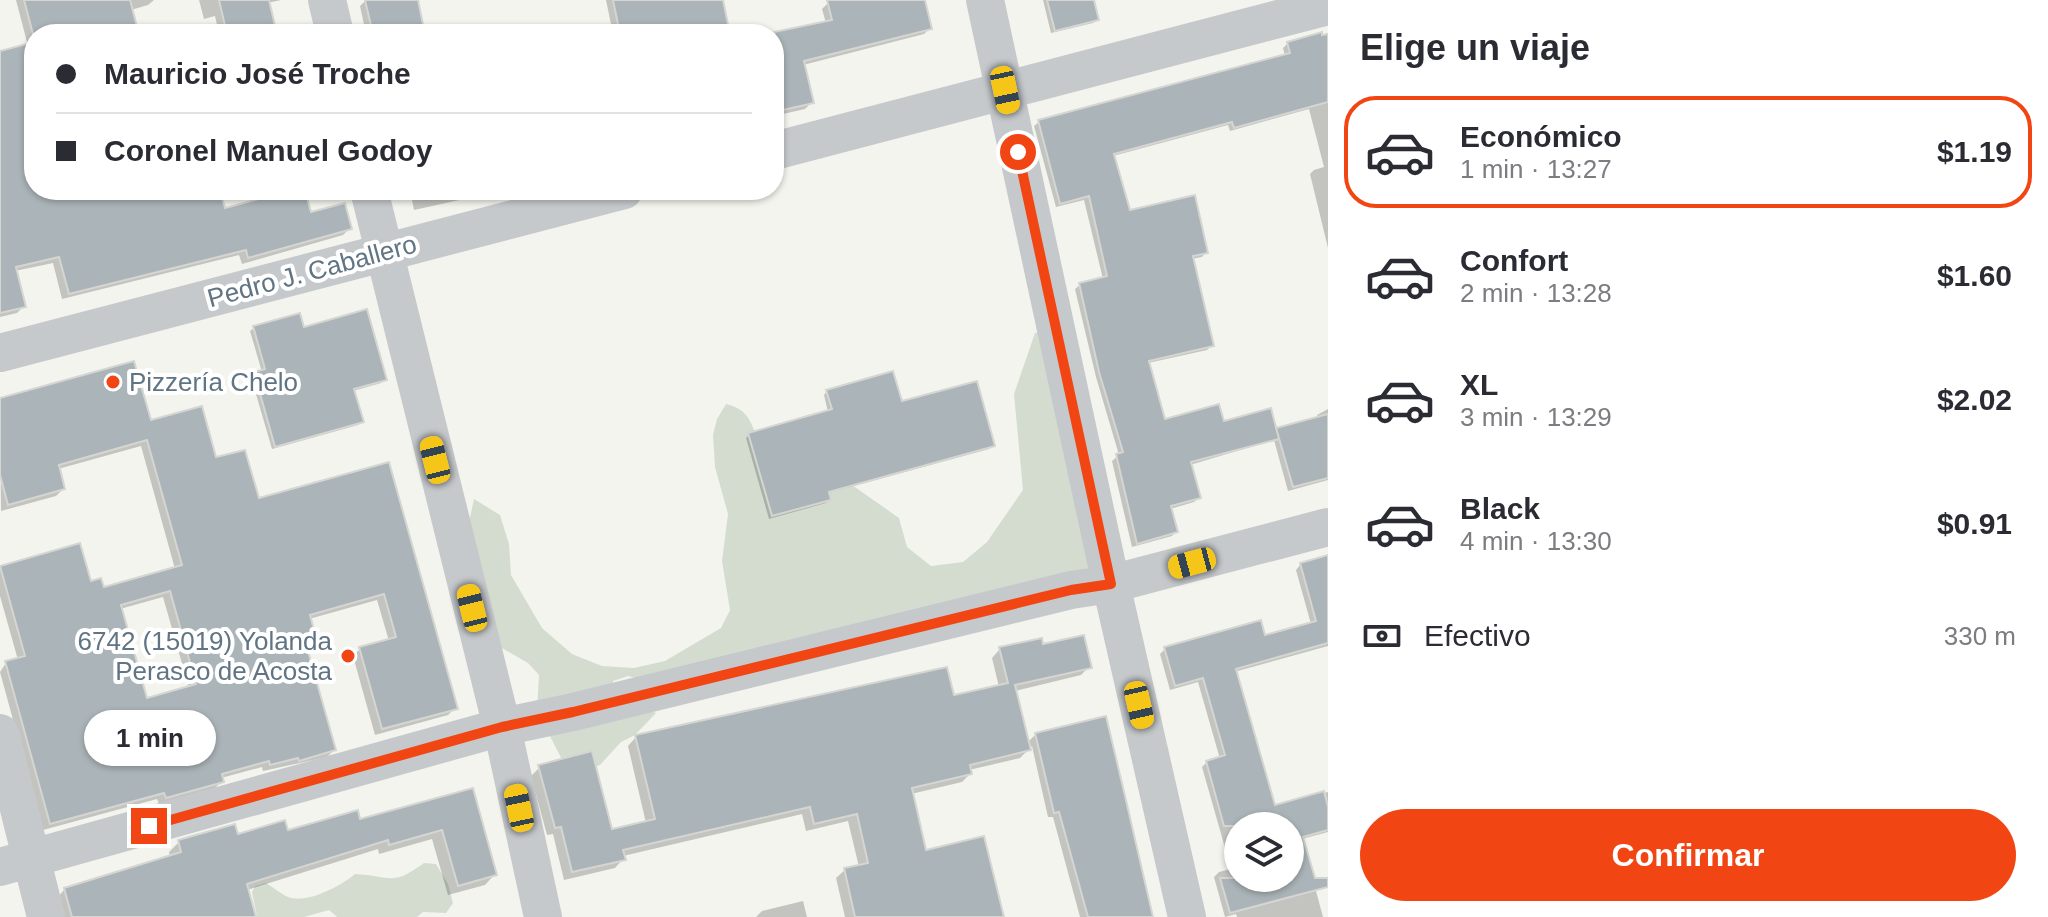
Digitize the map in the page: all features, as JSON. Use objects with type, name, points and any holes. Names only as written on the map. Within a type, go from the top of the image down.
[{"type":"street","points":[[327,0],[333,24]]},
{"type":"street","points":[[985,0],[1111,584],[1187,917]]},
{"type":"street","points":[[784,148],[1328,6]]},
{"type":"street","points":[[371,200],[502,727],[543,917]]},
{"type":"street","name":"Pedro J. Caballero","points":[[0,353],[586,200]]},
{"type":"street","points":[[16,863],[502,727],[1071,590],[1111,584],[1328,527]]},
{"type":"street","points":[[0,733],[16,863],[46,917]]},
{"type":"shaded area","points":[[1050,330],[1097,571],[689,693],[628,676],[613,681],[612,697],[628,699],[656,713],[635,735],[621,742],[600,765],[570,775],[537,711],[539,675],[528,663],[500,647],[468,527],[474,499],[500,515],[509,544],[511,575],[542,628],[572,654],[602,666],[634,668],[665,661],[721,628],[730,610],[722,561],[728,514],[715,467],[713,435],[717,419],[726,404],[746,415],[761,450],[852,485],[899,518],[907,547],[931,566],[963,562],[987,542],[1023,490],[1014,394],[1035,333]]},
{"type":"shaded area","points":[[424,863],[436,864],[448,884],[453,903],[446,913],[423,912],[417,917],[337,917],[329,910],[304,917],[257,917],[252,892],[255,886],[266,883],[288,897],[305,898],[333,888],[355,874],[397,878]]},
{"type":"building","points":[[24,0],[130,0],[136,24],[30,24]]},
{"type":"building","points":[[219,0],[269,0],[275,24],[225,24]]},
{"type":"building","points":[[365,0],[418,0],[423,24],[371,24]]},
{"type":"building","points":[[613,0],[723,0],[728,24],[618,24]]},
{"type":"building","points":[[827,0],[925,0],[932,29],[804,61],[814,103],[784,110],[784,30],[832,20]]},
{"type":"building","points":[[1047,0],[1094,0],[1099,20],[1055,31]]},
{"type":"building","points":[[1322,32],[1322,35],[1328,34],[1328,102],[1234,128],[1232,122],[1114,154],[1130,210],[1195,195],[1208,253],[1193,256],[1214,346],[1149,361],[1165,419],[1219,404],[1224,421],[1271,408],[1279,439],[1191,462],[1201,498],[1171,506],[1178,532],[1137,544],[1116,454],[1123,452],[1099,372],[1079,283],[1107,276],[1089,196],[1060,204],[1038,120],[1290,53],[1287,42]]},
{"type":"building","points":[[24,45],[24,200],[223,200],[225,208],[255,200],[308,200],[311,212],[345,203],[352,229],[248,258],[246,250],[69,294],[59,257],[16,267],[26,307],[0,313],[0,51]]},
{"type":"building","points":[[367,309],[387,380],[354,389],[364,422],[275,447],[254,372],[265,369],[253,326],[300,313],[304,327]]},
{"type":"building","points":[[134,361],[151,420],[202,406],[216,457],[245,450],[259,498],[389,462],[458,709],[382,729],[359,647],[396,637],[384,594],[310,615],[317,641],[306,644],[336,750],[299,761],[298,758],[270,765],[269,761],[222,774],[224,782],[166,798],[164,793],[50,824],[5,661],[25,656],[0,566],[80,543],[91,581],[101,578],[104,587],[182,565],[147,440],[59,465],[65,489],[8,505],[0,475],[0,398]],"holes":[[[170,591],[196,684],[147,698],[121,605]]]},
{"type":"building","points":[[893,371],[902,401],[977,381],[995,446],[829,492],[831,500],[772,516],[748,433],[832,409],[826,390]]},
{"type":"building","points":[[1328,414],[1328,478],[1293,487],[1276,428]]},
{"type":"building","points":[[1328,555],[1328,643],[1236,669],[1275,805],[1324,791],[1328,830],[1304,837],[1304,812],[1224,812],[1224,826],[1206,761],[1225,755],[1203,678],[1175,686],[1164,647],[1261,620],[1265,635],[1316,621],[1300,563]]},
{"type":"building","points":[[1084,635],[1092,668],[1015,685],[1031,750],[970,765],[972,774],[912,788],[926,850],[984,836],[1004,917],[855,917],[844,868],[868,863],[857,814],[814,824],[810,807],[623,850],[626,860],[572,872],[561,827],[555,828],[538,765],[592,751],[612,829],[655,819],[635,735],[947,667],[954,695],[1008,683],[999,647],[1042,638],[1043,644]]},
{"type":"building","points":[[1106,716],[1153,917],[1088,917],[1059,812],[1054,813],[1035,733]]},
{"type":"building","points":[[473,788],[497,875],[458,886],[442,830],[389,845],[388,840],[247,884],[256,917],[72,917],[64,888],[181,852],[178,840],[235,824],[238,834],[285,820],[288,830],[358,810],[360,819]]},
{"type":"building","points":[[1304,840],[1315,878],[1328,878],[1328,887],[1230,913],[1224,892],[1304,892]]},
{"type":"place","name":"Pizzería Chelo","points":[[113,382]]},
{"type":"place","name":"6742 (15019) Yolanda Perasco de Acosta","points":[[348,656]]},
{"type":"route","points":[[149,826],[502,727],[1071,590],[1111,584],[1018,152]]}]
